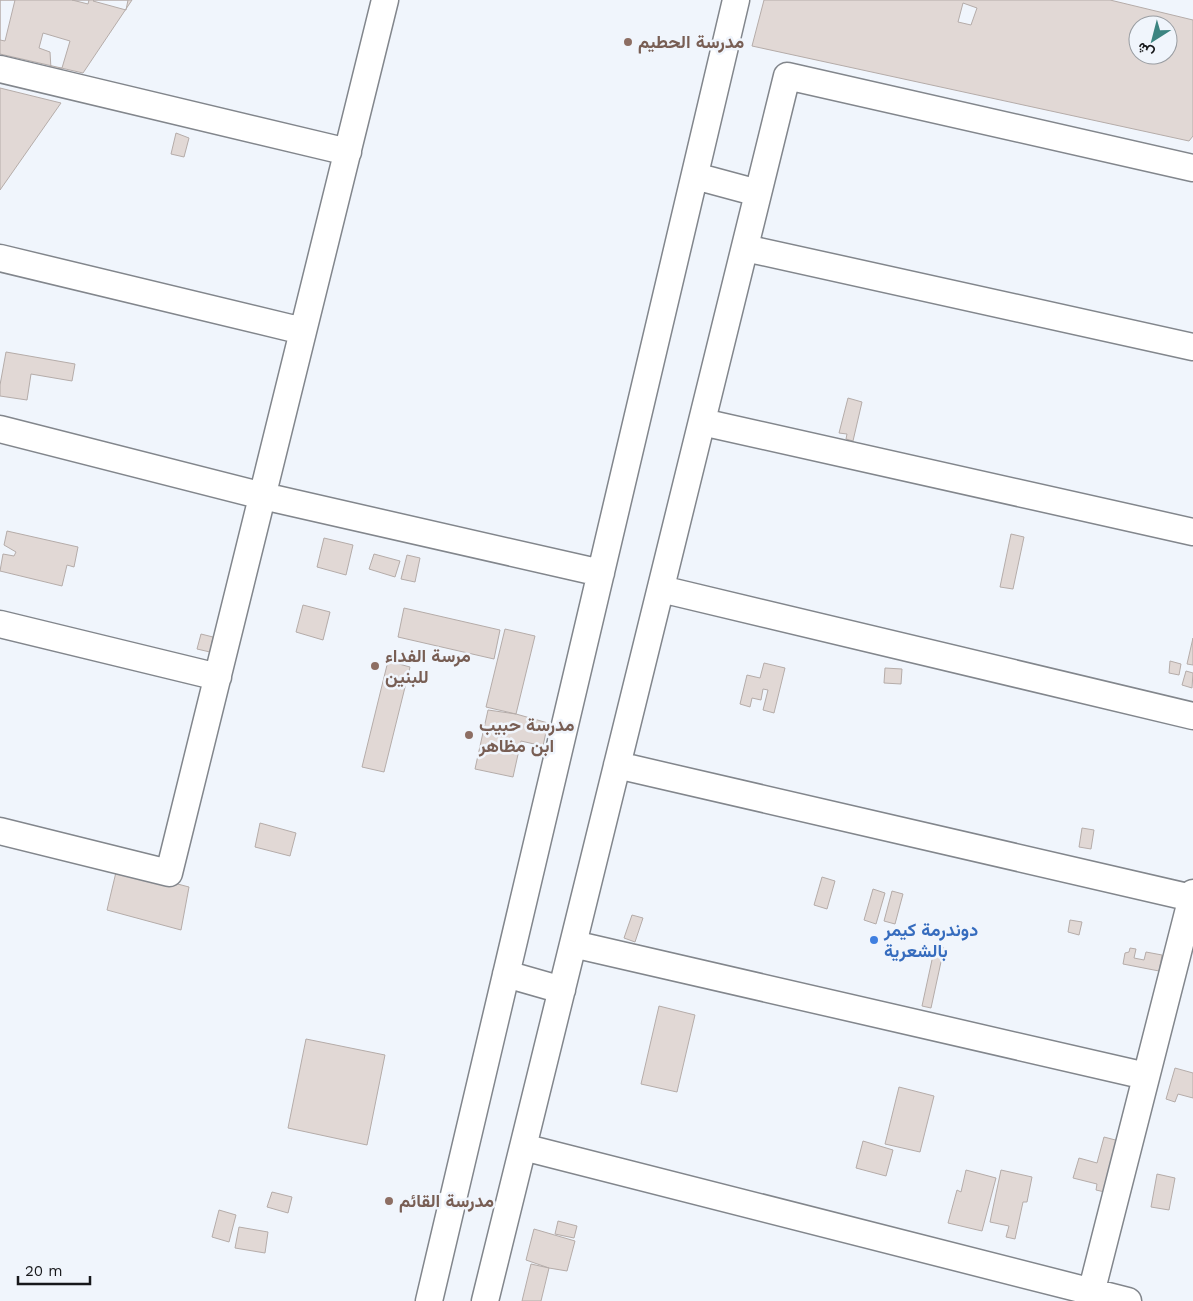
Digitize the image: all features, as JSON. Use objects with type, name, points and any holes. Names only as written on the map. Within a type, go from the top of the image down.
[{"type":"street","points":[[0,831],[169,873],[385,0]]},
{"type":"street","points":[[429,1301],[736,0]]},
{"type":"street","points":[[0,69],[348,152]]},
{"type":"street","points":[[485,1301],[787,76],[1193,168]]},
{"type":"street","points":[[694,176],[758,193]]},
{"type":"street","points":[[745,248],[1193,347]]},
{"type":"street","points":[[0,258],[304,331]]},
{"type":"street","points":[[702,422],[1193,532]]},
{"type":"street","points":[[0,429],[263,496],[600,573]]},
{"type":"street","points":[[660,589],[1193,716]]},
{"type":"street","points":[[0,624],[218,677]]},
{"type":"street","points":[[617,765],[1192,896],[1090,1297]]},
{"type":"street","points":[[573,944],[1146,1076]]},
{"type":"street","points":[[506,974],[562,990]]},
{"type":"street","points":[[523,1147],[1090,1297],[1128,1301]]},
{"type":"building","points":[[0,0],[15,0],[5,41],[0,40]]},
{"type":"building","points":[[0,0],[132,0],[83,73],[0,54]]},
{"type":"building","points":[[72,0],[89,0],[88,4]]},
{"type":"building","points":[[94,0],[128,0],[126,10]]},
{"type":"building","points":[[764,0],[1110,0],[1172,15],[1128,15],[1128,65],[1178,65],[1178,16],[1193,20],[1193,136],[1189,141],[752,46]]},
{"type":"building","points":[[963,3],[977,8],[971,25],[958,22]]},
{"type":"building","points":[[43,33],[70,41],[62,68],[51,69],[50,52],[39,48]]},
{"type":"building","points":[[0,88],[61,103],[0,190]]},
{"type":"building","points":[[176,133],[189,138],[184,157],[171,154]]},
{"type":"building","points":[[6,352],[75,364],[72,381],[31,374],[27,400],[0,396]]},
{"type":"building","points":[[848,398],[862,402],[853,441],[846,439],[847,434],[839,433]]},
{"type":"building","points":[[7,531],[78,547],[74,567],[67,565],[62,586],[0,571],[3,554],[14,556],[16,552],[4,545]]},
{"type":"building","points":[[1011,534],[1024,537],[1013,589],[1000,587]]},
{"type":"building","points":[[324,538],[353,545],[346,575],[317,567]]},
{"type":"building","points":[[374,554],[400,561],[395,577],[369,569]]},
{"type":"building","points":[[407,555],[420,558],[415,582],[401,579]]},
{"type":"building","points":[[303,605],[330,612],[323,640],[296,632]]},
{"type":"building","points":[[404,608],[500,630],[494,659],[398,637]]},
{"type":"building","points":[[505,629],[535,636],[516,714],[486,707]]},
{"type":"building","points":[[201,634],[213,637],[210,652],[197,649]]},
{"type":"building","points":[[1193,638],[1193,665],[1187,664]]},
{"type":"building","points":[[388,661],[410,667],[384,772],[362,767]]},
{"type":"building","points":[[1170,661],[1181,664],[1179,675],[1169,673]]},
{"type":"building","points":[[764,663],[785,668],[774,713],[763,710],[768,690],[763,689],[761,700],[752,698],[750,707],[740,704],[747,675],[760,678]]},
{"type":"building","points":[[885,668],[902,669],[901,684],[884,683]]},
{"type":"building","points":[[1186,671],[1193,673],[1192,688],[1182,685]]},
{"type":"building","points":[[488,710],[516,714],[548,723],[543,746],[521,741],[513,777],[475,769]]},
{"type":"building","points":[[260,823],[296,833],[290,856],[255,847]]},
{"type":"building","points":[[1082,828],[1094,830],[1091,849],[1079,847]]},
{"type":"building","points":[[117,868],[189,887],[181,930],[107,910]]},
{"type":"building","points":[[822,877],[835,881],[827,909],[814,905]]},
{"type":"building","points":[[873,889],[885,893],[876,924],[864,920]]},
{"type":"building","points":[[892,891],[903,894],[895,924],[884,921]]},
{"type":"building","points":[[632,915],[643,918],[635,942],[624,938]]},
{"type":"building","points":[[1070,920],[1082,922],[1079,935],[1068,932]]},
{"type":"building","points":[[935,946],[944,948],[931,1008],[922,1006]]},
{"type":"building","points":[[1130,948],[1136,949],[1134,958],[1144,960],[1146,952],[1162,955],[1159,971],[1123,964],[1125,953],[1129,952]]},
{"type":"building","points":[[659,1006],[695,1015],[677,1092],[641,1084]]},
{"type":"building","points":[[306,1039],[385,1055],[367,1145],[288,1128]]},
{"type":"building","points":[[1175,1068],[1193,1073],[1193,1098],[1178,1094],[1175,1102],[1166,1099]]},
{"type":"building","points":[[899,1087],[934,1096],[920,1152],[885,1144]]},
{"type":"building","points":[[1104,1137],[1123,1142],[1109,1193],[1096,1190],[1097,1184],[1073,1178],[1079,1158],[1097,1163]]},
{"type":"building","points":[[863,1141],[893,1150],[886,1176],[856,1168]]},
{"type":"building","points":[[966,1170],[996,1178],[982,1231],[948,1223],[957,1190],[961,1192]]},
{"type":"building","points":[[1001,1170],[1032,1177],[1027,1202],[1023,1202],[1015,1239],[1006,1237],[1009,1226],[990,1222]]},
{"type":"building","points":[[1157,1174],[1175,1178],[1169,1210],[1151,1207]]},
{"type":"building","points":[[272,1192],[292,1197],[288,1213],[267,1207]]},
{"type":"building","points":[[219,1210],[236,1215],[229,1242],[212,1237]]},
{"type":"building","points":[[558,1221],[577,1226],[574,1238],[555,1234]]},
{"type":"building","points":[[239,1227],[268,1232],[265,1253],[235,1248]]},
{"type":"building","points":[[534,1229],[575,1241],[567,1271],[549,1268],[526,1260]]},
{"type":"building","points":[[531,1264],[549,1268],[541,1301],[522,1301]]},
{"type":"place","name":"مدرسة الحطيم","points":[[628,42]]},
{"type":"place","name":"مرسة الفداء للبنين","points":[[375,666]]},
{"type":"place","name":"مدرسة حبيب ابن مظاهر","points":[[469,735]]},
{"type":"place","name":"دوندرمة كيمر بالشعرية","points":[[874,940]]},
{"type":"place","name":"مدرسة القائم","points":[[389,1201]]}]
